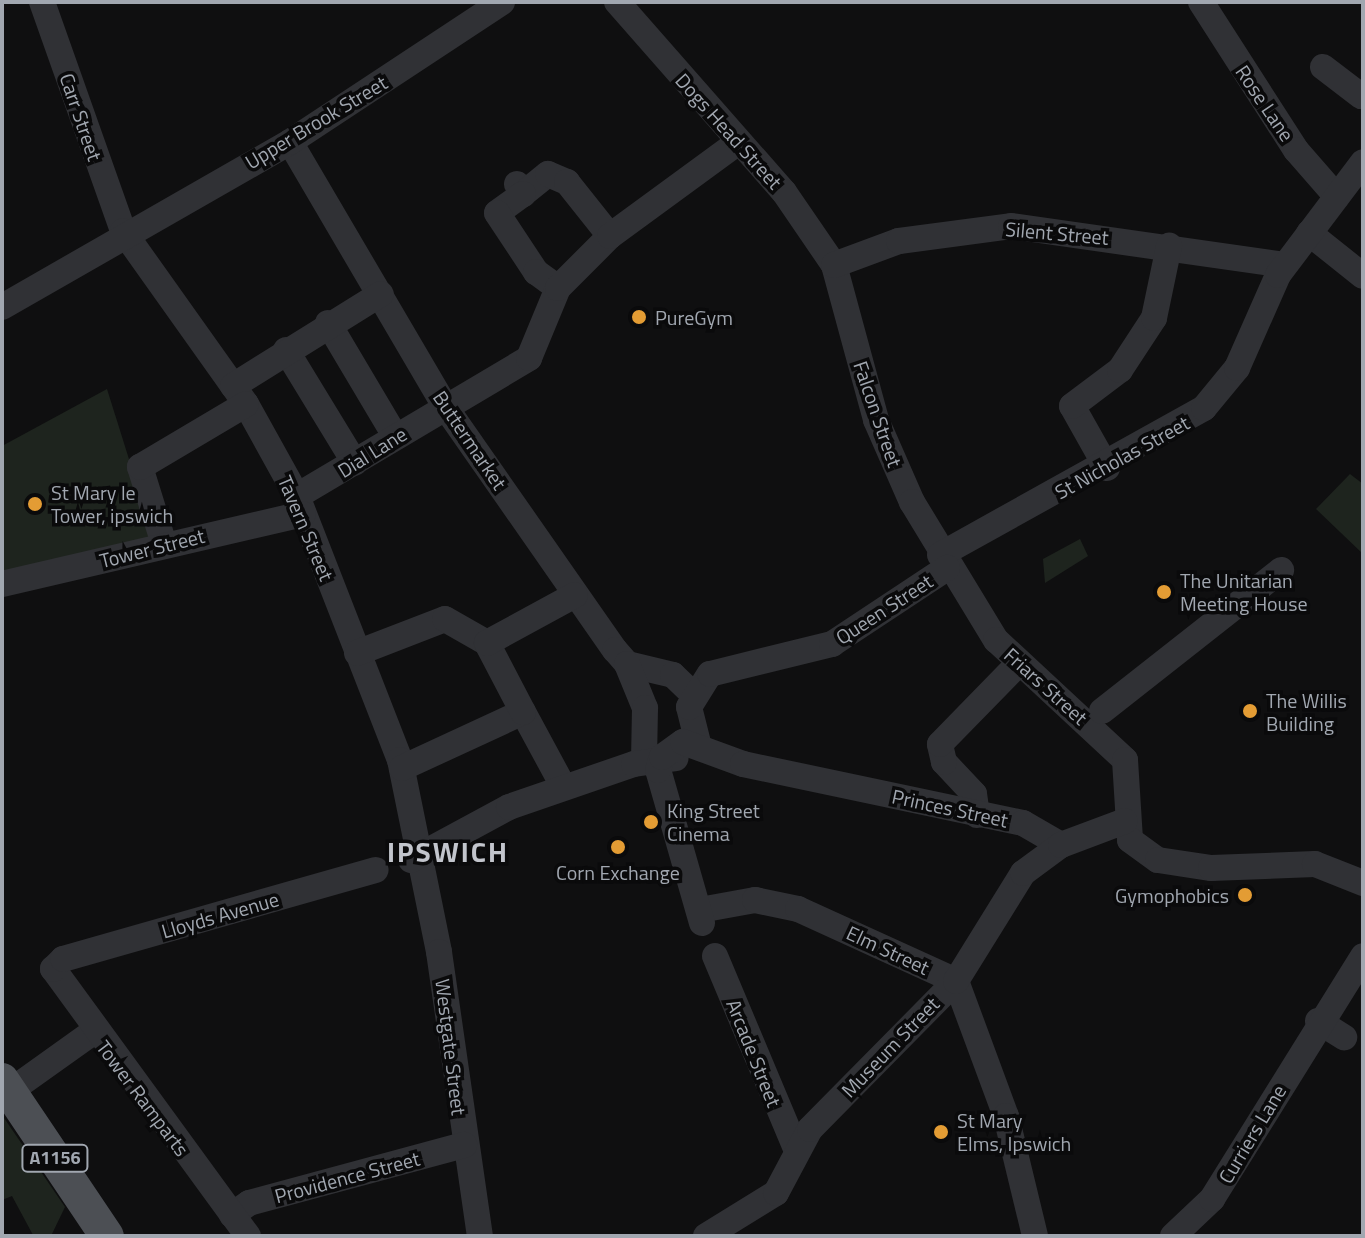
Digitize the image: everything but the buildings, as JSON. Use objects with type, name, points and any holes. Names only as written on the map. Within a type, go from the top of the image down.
[{"type":"main road","name":"A1156","points":[[6,1086],[107,1236]]},
{"type":"street","name":"Carr Street","points":[[42,2],[123,231]]},
{"type":"street","name":"Upper Brook Street","points":[[2,307],[123,231],[290,142],[502,2]]},
{"type":"street","name":"Dogs Head Street","points":[[617,2],[745,152],[834,265]]},
{"type":"street","name":"Rose Lane","points":[[1201,2],[1296,150],[1337,197]]},
{"type":"street","points":[[1323,67],[1361,96]]},
{"type":"street","name":"Buttermarket","points":[[290,142],[446,408],[575,595],[627,664],[645,708],[653,759],[701,916]]},
{"type":"street","points":[[610,236],[567,182],[548,174],[520,189],[497,213],[536,272],[558,288],[581,273],[610,236],[745,152]]},
{"type":"street","name":"St Nicholas Street","points":[[944,562],[1179,426],[1237,368],[1284,265],[1363,162]]},
{"type":"street","name":"Silent Street","points":[[834,265],[899,241],[992,227],[1169,246],[1284,265]]},
{"type":"street","name":"Tavern Street","points":[[123,231],[240,395],[300,505],[402,768],[416,859]]},
{"type":"street","points":[[1309,233],[1363,276]]},
{"type":"street","points":[[1107,468],[1072,406],[1120,370],[1154,318],[1169,246]]},
{"type":"street","name":"Falcon Street","points":[[834,265],[876,420],[944,562]]},
{"type":"street","name":"Dial Lane","points":[[300,505],[395,436],[529,358],[558,288]]},
{"type":"street","points":[[164,544],[140,467],[240,395],[286,350],[381,294]]},
{"type":"street","points":[[328,323],[395,436]]},
{"type":"street","points":[[286,350],[355,463]]},
{"type":"street","name":"Tower Street","points":[[2,584],[164,544],[300,505]]},
{"type":"street","name":"Friars Street","points":[[944,562],[1018,664],[1125,760],[1125,821]]},
{"type":"street","name":"Queen Street","points":[[693,694],[717,671],[832,644],[944,562]]},
{"type":"street","points":[[1102,711],[1281,570]]},
{"type":"street","points":[[487,643],[575,595]]},
{"type":"street","points":[[357,653],[445,619],[487,643],[563,786]]},
{"type":"street","points":[[627,664],[673,675],[693,694],[689,719],[695,742],[653,759]]},
{"type":"street","points":[[977,815],[974,794],[944,762],[940,744],[1018,664]]},
{"type":"street","points":[[402,768],[523,712]]},
{"type":"street","name":"Princes Street","points":[[695,742],[743,764]]},
{"type":"street","name":"Princes Street","points":[[416,859],[480,818],[563,786],[653,759],[743,764],[1023,823],[1061,845]]},
{"type":"street","points":[[1061,845],[1125,821],[1130,840],[1158,860],[1211,868],[1315,864],[1363,883]]},
{"type":"street","name":"Museum Street","points":[[706,1236],[776,1193],[796,1149],[956,981],[1010,887],[1061,845]]},
{"type":"street","name":"Westgate Street","points":[[416,859],[480,1236]]},
{"type":"street","name":"Lloyds Avenue","points":[[63,959],[376,870]]},
{"type":"street","name":"Elm Street","points":[[701,916],[755,900],[798,909],[956,981]]},
{"type":"street","name":"Arcade Street","points":[[715,956],[796,1149]]},
{"type":"street","name":"Curriers Lane","points":[[1173,1236],[1219,1188],[1318,1021],[1363,956]]},
{"type":"street","name":"Tower Ramparts","points":[[63,959],[53,972],[93,1032],[248,1236]]},
{"type":"street","points":[[956,981],[1006,1116],[1035,1236]]},
{"type":"street","points":[[1318,1021],[1344,1037]]},
{"type":"street","points":[[6,1086],[93,1032]]},
{"type":"street","name":"Providence Street","points":[[232,1215],[249,1203],[464,1145]]},
{"type":"shaded area","points":[[107,389],[155,542],[2,578],[2,446]]},
{"type":"shaded area","points":[[1350,474],[1363,484],[1363,554],[1316,509]]},
{"type":"shaded area","points":[[1080,539],[1088,556],[1045,583],[1043,559]]},
{"type":"shaded area","points":[[2,1115],[65,1207],[51,1236],[33,1235],[12,1196],[2,1200]]},
{"type":"place","name":"PureGym","points":[[639,317]]},
{"type":"place","name":"St Mary le Tower, ipswich","points":[[35,504]]},
{"type":"place","name":"The Unitarian Meeting House","points":[[1164,592]]},
{"type":"place","name":"The Willis Building","points":[[1250,711]]},
{"type":"place","name":"King Street Cinema","points":[[651,822]]},
{"type":"place","name":"Corn Exchange","points":[[618,847]]},
{"type":"place","name":"Gymophobics","points":[[1245,895]]},
{"type":"place","name":"St Mary Elms, Ipswich","points":[[941,1132]]},
{"type":"district","name":"IPSWICH","points":[[448,852]]}]
